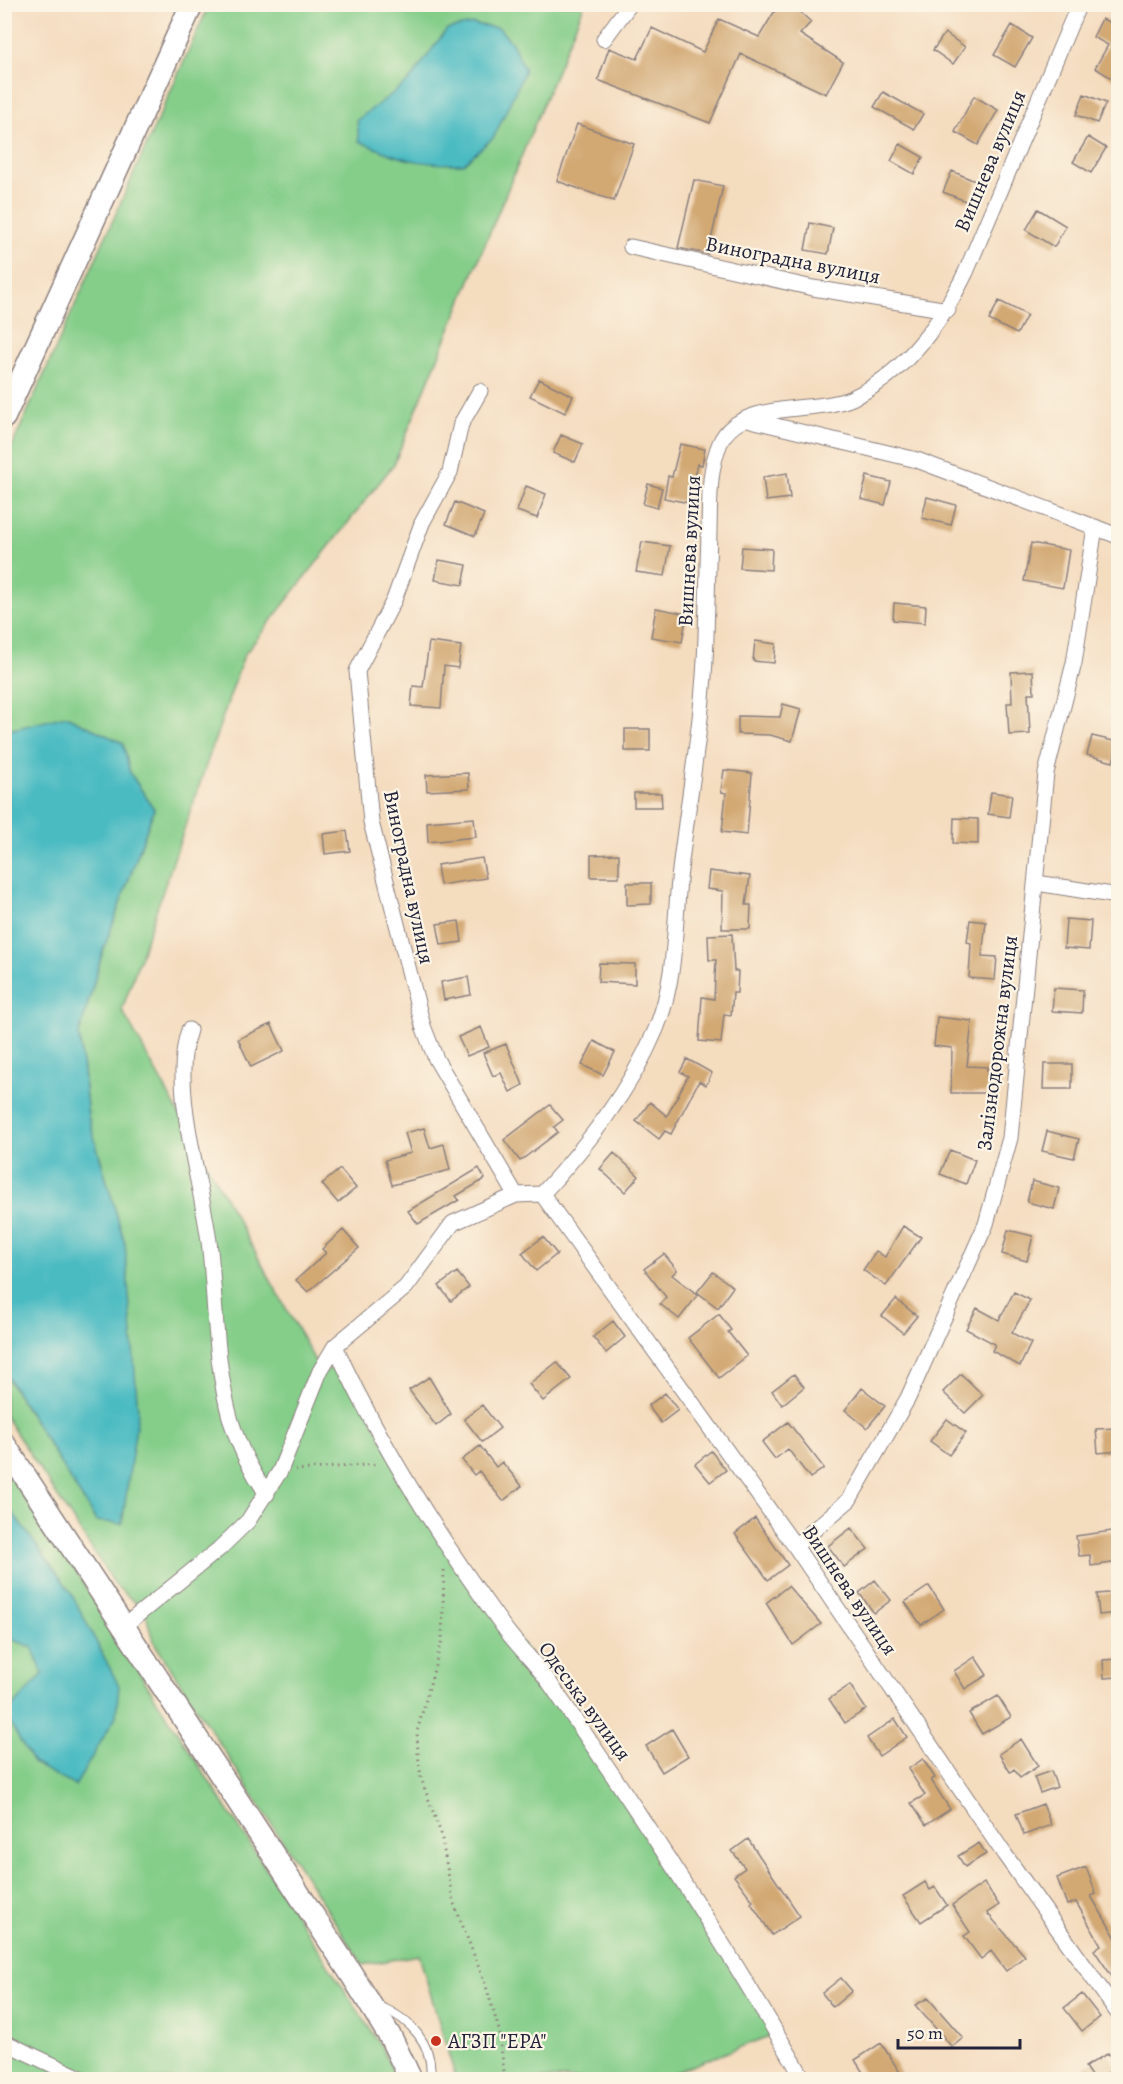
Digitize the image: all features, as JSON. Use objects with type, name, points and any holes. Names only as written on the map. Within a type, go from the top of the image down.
[{"type":"street","points":[[4,417],[192,4]]},
{"type":"street","points":[[604,39],[630,4]]},
{"type":"street","name":"Вишнева вулиця","points":[[1079,4],[948,310],[914,352],[878,383],[850,399],[789,408],[748,419],[734,426],[721,442],[711,480],[705,664],[679,874],[675,954],[657,1028],[629,1082],[581,1152],[542,1194],[795,1546],[1005,1855],[1119,2013]]},
{"type":"street","name":"Виноградна вулиця","points":[[631,247],[813,288],[948,310]]},
{"type":"street","name":"Виноградна вулиця","points":[[480,391],[461,424],[450,472],[422,523],[393,600],[357,671],[371,822],[423,1026],[436,1059],[516,1195]]},
{"type":"street","points":[[748,419],[916,460],[1119,536]]},
{"type":"street","name":"Залізнодорожна вулиця","points":[[795,1546],[849,1500],[908,1398],[986,1224],[1010,1138],[1037,883],[1046,773],[1074,663],[1095,527]]},
{"type":"street","points":[[1037,883],[1119,896]]},
{"type":"street","points":[[189,1030],[184,1046],[183,1074],[189,1133],[210,1248],[219,1360],[231,1421],[249,1468],[267,1494]]},
{"type":"street","points":[[124,1626],[219,1549],[248,1521],[267,1494],[279,1471],[320,1371],[335,1346],[406,1287],[453,1223],[516,1195],[542,1194]]},
{"type":"street","name":"Одеська вулиця","points":[[335,1346],[395,1462],[444,1540],[504,1628],[547,1679],[637,1810],[804,2079]]},
{"type":"street","points":[[4,1444],[368,2002],[391,2038],[411,2079]]},
{"type":"street","points":[[4,2042],[85,2079]]},
{"type":"lane","points":[[368,2002],[388,2010],[417,2030],[428,2049],[430,2079]]},
{"type":"path","points":[[279,1471],[395,1462]]},
{"type":"path","points":[[444,1540],[442,1640],[417,1732],[418,1754],[421,1778],[441,1834],[453,1901],[486,1986],[499,2030],[505,2079]]},
{"type":"green space","points":[[209,5],[584,5],[394,464],[244,655],[122,1010],[320,1370],[345,1368],[395,1462],[547,1679],[777,2033],[658,2079],[456,2079],[419,1955],[363,1965],[153,1641],[145,1611],[116,1586],[5,1416],[4,1373],[96,1520],[125,1244],[88,1116],[79,1035],[102,954],[154,809],[130,773],[123,743],[66,717],[5,731],[5,462]]},
{"type":"green space","points":[[5,1470],[60,1546],[154,1696],[381,2046],[396,2079],[5,2079]]},
{"type":"water","points":[[473,24],[499,28],[512,43],[525,70],[494,137],[463,164],[410,160],[359,141],[357,120],[409,81],[447,29]]},
{"type":"water","points":[[66,716],[123,743],[130,773],[154,809],[102,954],[79,1035],[88,1116],[125,1244],[138,1412],[122,1524],[96,1521],[5,1373],[5,731]]},
{"type":"water","points":[[4,1501],[70,1591],[119,1686],[116,1716],[75,1786],[33,1763],[5,1715],[43,1674],[32,1647],[7,1638],[9,1617],[4,1611]]},
{"type":"building","points":[[779,4],[791,4],[811,22],[800,34],[843,62],[826,94],[741,54],[710,123],[598,80],[609,48],[637,59],[652,28],[703,52],[719,19],[759,37]]},
{"type":"building","points":[[1102,19],[1119,26],[1119,70],[1113,79],[1095,68],[1108,45],[1093,37]]},
{"type":"building","points":[[1012,25],[1032,38],[1015,67],[994,55]]},
{"type":"building","points":[[945,33],[965,47],[953,64],[933,50]]},
{"type":"building","points":[[883,92],[923,114],[914,129],[874,107]]},
{"type":"building","points":[[1084,94],[1106,103],[1097,123],[1076,115]]},
{"type":"building","points":[[974,96],[998,110],[978,145],[955,132]]},
{"type":"building","points":[[577,124],[634,144],[614,201],[557,181]]},
{"type":"building","points":[[1088,137],[1106,148],[1091,173],[1073,162]]},
{"type":"building","points":[[900,144],[923,157],[914,174],[891,161]]},
{"type":"building","points":[[952,171],[977,182],[968,202],[943,192]]},
{"type":"building","points":[[694,180],[723,186],[708,254],[678,248]]},
{"type":"building","points":[[1038,209],[1066,226],[1054,247],[1026,230]]},
{"type":"building","points":[[810,223],[833,228],[828,254],[805,250]]},
{"type":"building","points":[[999,301],[1027,315],[1017,334],[989,320]]},
{"type":"building","points":[[539,379],[573,396],[565,413],[530,396]]},
{"type":"building","points":[[561,435],[583,444],[575,462],[553,453]]},
{"type":"building","points":[[680,444],[705,449],[702,465],[697,464],[689,503],[664,498],[668,476],[672,477]]},
{"type":"building","points":[[787,473],[790,498],[766,501],[763,477]]},
{"type":"building","points":[[867,476],[891,482],[885,505],[861,499]]},
{"type":"building","points":[[648,484],[662,488],[657,508],[643,504]]},
{"type":"building","points":[[526,486],[546,494],[537,518],[517,511]]},
{"type":"building","points":[[927,497],[956,505],[951,525],[922,518]]},
{"type":"building","points":[[455,502],[484,514],[475,536],[446,524]]},
{"type":"building","points":[[642,542],[670,546],[665,576],[636,572]]},
{"type":"building","points":[[1031,543],[1069,550],[1063,588],[1024,581]]},
{"type":"building","points":[[742,547],[772,549],[771,570],[740,568]]},
{"type":"building","points":[[439,560],[467,565],[463,585],[435,580]]},
{"type":"building","points":[[894,603],[926,606],[925,623],[893,620]]},
{"type":"building","points":[[656,608],[687,614],[682,642],[651,637]]},
{"type":"building","points":[[755,641],[776,644],[774,663],[753,661]]},
{"type":"building","points":[[429,642],[461,646],[458,668],[444,666],[441,708],[411,706],[413,686],[423,687]]},
{"type":"building","points":[[1033,671],[1034,693],[1028,693],[1030,734],[1009,735],[1007,703],[1012,703],[1011,672]]},
{"type":"building","points":[[783,704],[801,709],[792,741],[770,735],[738,734],[738,716],[780,717]]},
{"type":"building","points":[[625,729],[650,729],[650,751],[625,751]]},
{"type":"building","points":[[1092,736],[1118,742],[1113,762],[1087,755]]},
{"type":"building","points":[[724,770],[752,773],[747,835],[722,832],[726,793],[721,792]]},
{"type":"building","points":[[468,773],[469,789],[427,791],[426,775]]},
{"type":"building","points":[[991,792],[1012,795],[1009,817],[988,814]]},
{"type":"building","points":[[634,793],[661,793],[662,807],[634,807]]},
{"type":"building","points":[[474,818],[476,837],[428,842],[427,822]]},
{"type":"building","points":[[954,818],[978,819],[978,844],[953,843]]},
{"type":"building","points":[[347,831],[350,851],[325,854],[323,834]]},
{"type":"building","points":[[619,854],[619,877],[591,877],[591,855]]},
{"type":"building","points":[[482,858],[486,878],[440,885],[437,865]]},
{"type":"building","points":[[709,871],[750,876],[746,905],[751,905],[750,929],[722,929],[723,891],[707,889]]},
{"type":"building","points":[[627,883],[651,883],[651,904],[627,905]]},
{"type":"building","points":[[1066,919],[1091,921],[1089,950],[1064,948]]},
{"type":"building","points":[[970,920],[986,922],[982,956],[997,957],[995,980],[969,978],[971,943],[967,942]]},
{"type":"building","points":[[459,921],[462,942],[441,945],[437,924]]},
{"type":"building","points":[[732,934],[734,971],[738,971],[737,993],[733,993],[731,1015],[724,1014],[721,1043],[699,1041],[702,997],[714,999],[716,960],[709,960],[708,935]]},
{"type":"building","points":[[599,963],[635,964],[635,984],[598,982]]},
{"type":"building","points":[[468,977],[471,995],[444,1000],[441,982]]},
{"type":"building","points":[[1054,988],[1083,990],[1082,1013],[1052,1011]]},
{"type":"building","points":[[937,1017],[972,1021],[967,1066],[987,1067],[987,1093],[951,1093],[952,1048],[934,1046]]},
{"type":"building","points":[[271,1024],[284,1051],[251,1067],[238,1039]]},
{"type":"building","points":[[481,1027],[489,1047],[467,1056],[458,1037]]},
{"type":"building","points":[[594,1041],[615,1052],[603,1075],[582,1065]]},
{"type":"building","points":[[506,1044],[523,1085],[510,1092],[501,1073],[493,1076],[483,1053]]},
{"type":"building","points":[[687,1059],[712,1073],[706,1085],[699,1081],[671,1134],[665,1131],[659,1139],[636,1121],[650,1102],[667,1116],[688,1076],[680,1072]]},
{"type":"building","points":[[1044,1064],[1072,1064],[1072,1089],[1043,1089]]},
{"type":"building","points":[[550,1105],[563,1120],[554,1127],[558,1132],[520,1161],[504,1140]]},
{"type":"building","points":[[424,1128],[430,1148],[444,1144],[450,1170],[392,1185],[385,1160],[411,1153],[405,1133]]},
{"type":"building","points":[[1047,1131],[1079,1139],[1074,1158],[1042,1151]]},
{"type":"building","points":[[950,1150],[975,1160],[966,1184],[940,1174]]},
{"type":"building","points":[[614,1153],[639,1176],[625,1192],[600,1169]]},
{"type":"building","points":[[479,1168],[485,1179],[456,1196],[459,1200],[418,1224],[408,1211]]},
{"type":"building","points":[[340,1169],[356,1188],[338,1203],[322,1184]]},
{"type":"building","points":[[1032,1181],[1059,1188],[1054,1209],[1027,1202]]},
{"type":"building","points":[[903,1226],[921,1237],[886,1286],[863,1270],[876,1251],[885,1257]]},
{"type":"building","points":[[343,1230],[359,1248],[308,1292],[296,1280],[326,1253],[322,1249]]},
{"type":"building","points":[[1008,1230],[1033,1236],[1027,1261],[1002,1254]]},
{"type":"building","points":[[543,1237],[557,1254],[536,1271],[522,1253]]},
{"type":"building","points":[[664,1254],[677,1270],[672,1275],[698,1295],[679,1319],[660,1304],[666,1297],[644,1269]]},
{"type":"building","points":[[457,1272],[469,1287],[451,1301],[439,1286]]},
{"type":"building","points":[[713,1272],[733,1287],[718,1308],[697,1292]]},
{"type":"building","points":[[1014,1292],[1030,1300],[1012,1333],[1031,1343],[1020,1366],[992,1351],[995,1344],[966,1329],[977,1308],[999,1320]]},
{"type":"building","points":[[896,1299],[917,1316],[903,1333],[882,1316]]},
{"type":"building","points":[[719,1314],[731,1330],[728,1332],[747,1356],[719,1378],[688,1338]]},
{"type":"building","points":[[613,1321],[625,1337],[606,1353],[593,1337]]},
{"type":"building","points":[[557,1362],[571,1379],[543,1401],[529,1384]]},
{"type":"building","points":[[794,1374],[804,1387],[782,1405],[772,1391]]},
{"type":"building","points":[[961,1374],[983,1395],[965,1413],[943,1392]]},
{"type":"building","points":[[429,1377],[451,1414],[436,1426],[409,1390]]},
{"type":"building","points":[[862,1388],[885,1406],[867,1428],[845,1410]]},
{"type":"building","points":[[665,1393],[678,1410],[661,1423],[648,1406]]},
{"type":"building","points":[[482,1405],[500,1428],[482,1442],[464,1419]]},
{"type":"building","points":[[947,1419],[966,1433],[949,1455],[930,1441]]},
{"type":"building","points":[[788,1422],[824,1468],[810,1478],[788,1449],[775,1459],[762,1442]]},
{"type":"building","points":[[1119,1428],[1119,1451],[1098,1453],[1096,1429]]},
{"type":"building","points":[[480,1446],[496,1467],[502,1462],[522,1486],[503,1501],[479,1471],[474,1475],[462,1460]]},
{"type":"building","points":[[711,1451],[726,1470],[710,1482],[695,1464]]},
{"type":"building","points":[[755,1518],[788,1565],[768,1580],[735,1534]]},
{"type":"building","points":[[851,1528],[868,1549],[844,1567],[828,1546]]},
{"type":"building","points":[[1119,1530],[1119,1562],[1091,1566],[1090,1555],[1079,1556],[1076,1536]]},
{"type":"building","points":[[875,1580],[891,1600],[874,1613],[859,1593]]},
{"type":"building","points":[[788,1586],[821,1624],[793,1645],[766,1603]]},
{"type":"building","points":[[929,1586],[944,1609],[921,1625],[905,1602]]},
{"type":"building","points":[[1119,1592],[1119,1613],[1099,1615],[1097,1594]]},
{"type":"building","points":[[975,1657],[987,1675],[965,1689],[954,1671]]},
{"type":"building","points":[[1119,1659],[1119,1677],[1104,1678],[1103,1660]]},
{"type":"building","points":[[850,1685],[866,1709],[845,1723],[829,1699]]},
{"type":"building","points":[[998,1696],[1011,1717],[982,1734],[969,1713]]},
{"type":"building","points":[[895,1719],[907,1737],[879,1756],[867,1738]]},
{"type":"building","points":[[672,1729],[688,1756],[662,1772],[646,1746]]},
{"type":"building","points":[[1021,1739],[1038,1766],[1020,1778],[1014,1769],[1010,1772],[999,1754]]},
{"type":"building","points":[[923,1759],[935,1778],[931,1780],[950,1809],[926,1825],[911,1803],[925,1795],[908,1769]]},
{"type":"building","points":[[1051,1771],[1057,1787],[1040,1793],[1034,1777]]},
{"type":"building","points":[[1043,1804],[1051,1825],[1024,1835],[1016,1814]]},
{"type":"building","points":[[748,1839],[800,1916],[772,1935],[751,1903],[753,1901],[734,1876],[745,1868],[732,1851]]},
{"type":"building","points":[[979,1843],[986,1854],[965,1867],[958,1856]]},
{"type":"building","points":[[1086,1867],[1096,1894],[1091,1896],[1119,1943],[1119,1987],[1094,1950],[1101,1945],[1076,1902],[1067,1905],[1057,1878]]},
{"type":"building","points":[[925,1882],[930,1890],[935,1887],[947,1905],[921,1922],[903,1896]]},
{"type":"building","points":[[984,1883],[999,1905],[987,1913],[1025,1956],[1006,1971],[991,1951],[981,1959],[964,1936],[970,1932],[952,1905]]},
{"type":"building","points":[[841,1978],[852,1991],[833,2007],[822,1993]]},
{"type":"building","points":[[1082,1994],[1100,2017],[1082,2031],[1064,2008]]},
{"type":"building","points":[[928,1998],[963,2038],[952,2047],[915,2005]]},
{"type":"building","points":[[881,2043],[901,2074],[893,2079],[867,2079],[855,2060]]},
{"type":"building","points":[[1108,2053],[1117,2067],[1098,2079],[1093,2079],[1085,2067]]},
{"type":"place","name":"АГЗП \"ЕРА\"","points":[[436,2041]]}]
